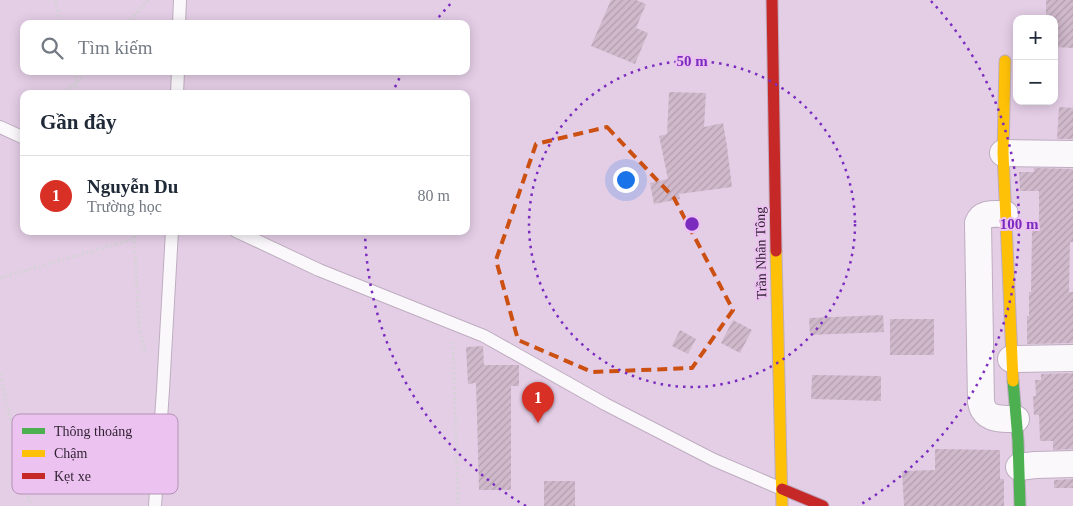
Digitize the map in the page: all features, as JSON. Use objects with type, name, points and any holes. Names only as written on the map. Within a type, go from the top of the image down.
[{"type":"street","name":"Trần Nhân Tông","points":[[772,0],[782,506]]},
{"type":"street","points":[[1005,61],[1004,214],[1011,359],[1018,440],[1020,506]]},
{"type":"street","points":[[1004,153],[1073,154]]},
{"type":"street","points":[[1004,214],[984,216],[978,224],[981,402],[987,414],[996,418],[1016,419]]},
{"type":"street","points":[[1011,359],[1073,358]]},
{"type":"street","points":[[1019,467],[1073,464]]},
{"type":"street","points":[[782,489],[823,506]]},
{"type":"lane","points":[[179,20],[180,0]]},
{"type":"lane","points":[[177,90],[178,75]]},
{"type":"lane","points":[[0,127],[20,136]]},
{"type":"lane","points":[[161,414],[172,235]]},
{"type":"lane","points":[[245,235],[319,270],[484,336],[606,404],[714,460],[782,489]]},
{"type":"path","points":[[55,0],[60,20]]},
{"type":"path","points":[[131,20],[148,0]]},
{"type":"path","points":[[75,75],[76,90]]},
{"type":"path","points":[[66,90],[83,75]]},
{"type":"path","points":[[134,235],[139,326],[152,377],[163,390]]},
{"type":"path","points":[[0,278],[134,239]]},
{"type":"path","points":[[452,324],[458,506]]},
{"type":"path","points":[[0,374],[12,425]]},
{"type":"highlighted area","points":[[607,127],[674,198],[733,310],[692,368],[592,372],[518,340],[496,260],[536,144]]},
{"type":"building","points":[[611,0],[636,0],[646,4],[636,28],[648,33],[635,64],[591,46]]},
{"type":"building","points":[[1046,0],[1073,0],[1073,48],[1058,47],[1058,15],[1046,15]]},
{"type":"building","points":[[669,92],[706,93],[704,127],[723,123],[732,187],[679,194],[680,199],[654,204],[650,183],[668,179],[659,136],[667,134]]},
{"type":"building","points":[[1059,107],[1073,108],[1073,139],[1057,139]]},
{"type":"building","points":[[1034,168],[1073,169],[1073,242],[1070,242],[1069,292],[1073,292],[1073,343],[1027,344],[1027,316],[1029,316],[1029,292],[1031,292],[1032,228],[1039,228],[1039,191],[1020,191],[1019,172],[1034,172]]},
{"type":"building","points":[[883,315],[884,332],[810,335],[809,318]]},
{"type":"building","points":[[890,319],[934,319],[934,355],[890,355]]},
{"type":"building","points":[[733,320],[752,330],[740,353],[721,343]]},
{"type":"building","points":[[680,330],[696,339],[688,354],[672,346]]},
{"type":"building","points":[[483,346],[484,365],[519,365],[519,386],[511,386],[511,490],[479,490],[476,383],[468,384],[466,347]]},
{"type":"building","points":[[1073,373],[1073,449],[1053,450],[1053,441],[1040,441],[1039,415],[1034,415],[1033,396],[1036,396],[1035,380],[1041,380],[1041,374]]},
{"type":"building","points":[[812,375],[881,376],[881,401],[811,399]]},
{"type":"building","points":[[935,449],[1000,450],[1000,479],[1004,479],[1004,506],[904,506],[902,471],[935,470]]},
{"type":"building","points":[[1073,479],[1073,488],[1054,488],[1054,480]]},
{"type":"building","points":[[544,481],[575,481],[575,506],[544,506]]},
{"type":"traffic: fast","points":[[1013,381],[1018,440],[1020,506]]},
{"type":"traffic: slow","points":[[1005,61],[1003,153],[1013,381]]},
{"type":"traffic: slow","points":[[776,251],[782,506]]},
{"type":"traffic: jam","points":[[772,0],[776,251]]},
{"type":"traffic: jam","points":[[782,489],[823,506]]},
{"type":"place","name":"Nguyễn Du","points":[[538,423]]}]
